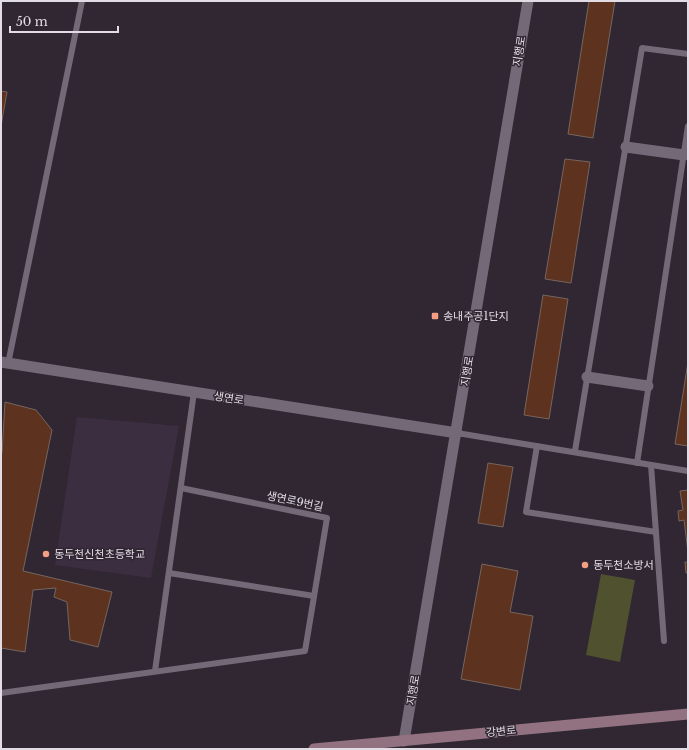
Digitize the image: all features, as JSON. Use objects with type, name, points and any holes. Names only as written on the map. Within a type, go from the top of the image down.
[{"type":"main road","name":"강변로","points":[[314,749],[688,714]]},
{"type":"street","name":"지행로","points":[[404,741],[528,1]]},
{"type":"street","points":[[626,147],[684,155]]},
{"type":"street","name":"생연로","points":[[5,363],[456,433]]},
{"type":"street","points":[[587,376],[648,386]]},
{"type":"lane","points":[[5,363],[82,1]]},
{"type":"lane","points":[[575,451],[642,48],[688,54]]},
{"type":"lane","points":[[637,463],[688,126]]},
{"type":"lane","points":[[155,671],[194,392]]},
{"type":"lane","points":[[456,433],[575,451],[688,471]]},
{"type":"lane","points":[[537,446],[526,512],[656,532]]},
{"type":"lane","points":[[651,465],[664,641]]},
{"type":"lane","name":"생연로9번길","points":[[1,693],[305,651],[327,518],[181,488]]},
{"type":"lane","points":[[169,573],[314,596]]},
{"type":"shaded area","points":[[77,417],[179,426],[151,578],[55,565]]},
{"type":"green space","points":[[601,574],[635,580],[620,662],[586,655]]},
{"type":"building","points":[[589,1],[615,1],[593,138],[568,134]]},
{"type":"building","points":[[1,91],[7,92],[1,126]]},
{"type":"building","points":[[565,159],[590,162],[571,283],[545,279]]},
{"type":"building","points":[[543,295],[568,299],[549,419],[524,415]]},
{"type":"building","points":[[688,362],[688,446],[675,444]]},
{"type":"building","points":[[5,402],[36,410],[52,430],[23,571],[112,592],[98,647],[70,640],[67,602],[54,597],[56,588],[33,590],[25,652],[1,648],[1,452],[2,453]]},
{"type":"building","points":[[488,463],[513,467],[503,527],[478,523]]},
{"type":"building","points":[[688,490],[688,552],[684,520],[679,521],[678,511],[683,510],[680,491]]},
{"type":"building","points":[[685,562],[688,562],[688,573],[686,573]]},
{"type":"building","points":[[482,564],[518,571],[510,612],[533,616],[520,690],[461,679]]},
{"type":"place","name":"송내주공1단지","points":[[435,316]]},
{"type":"place","name":"동두천신천초등학교","points":[[46,554]]},
{"type":"place","name":"동두천소방서","points":[[585,565]]}]
